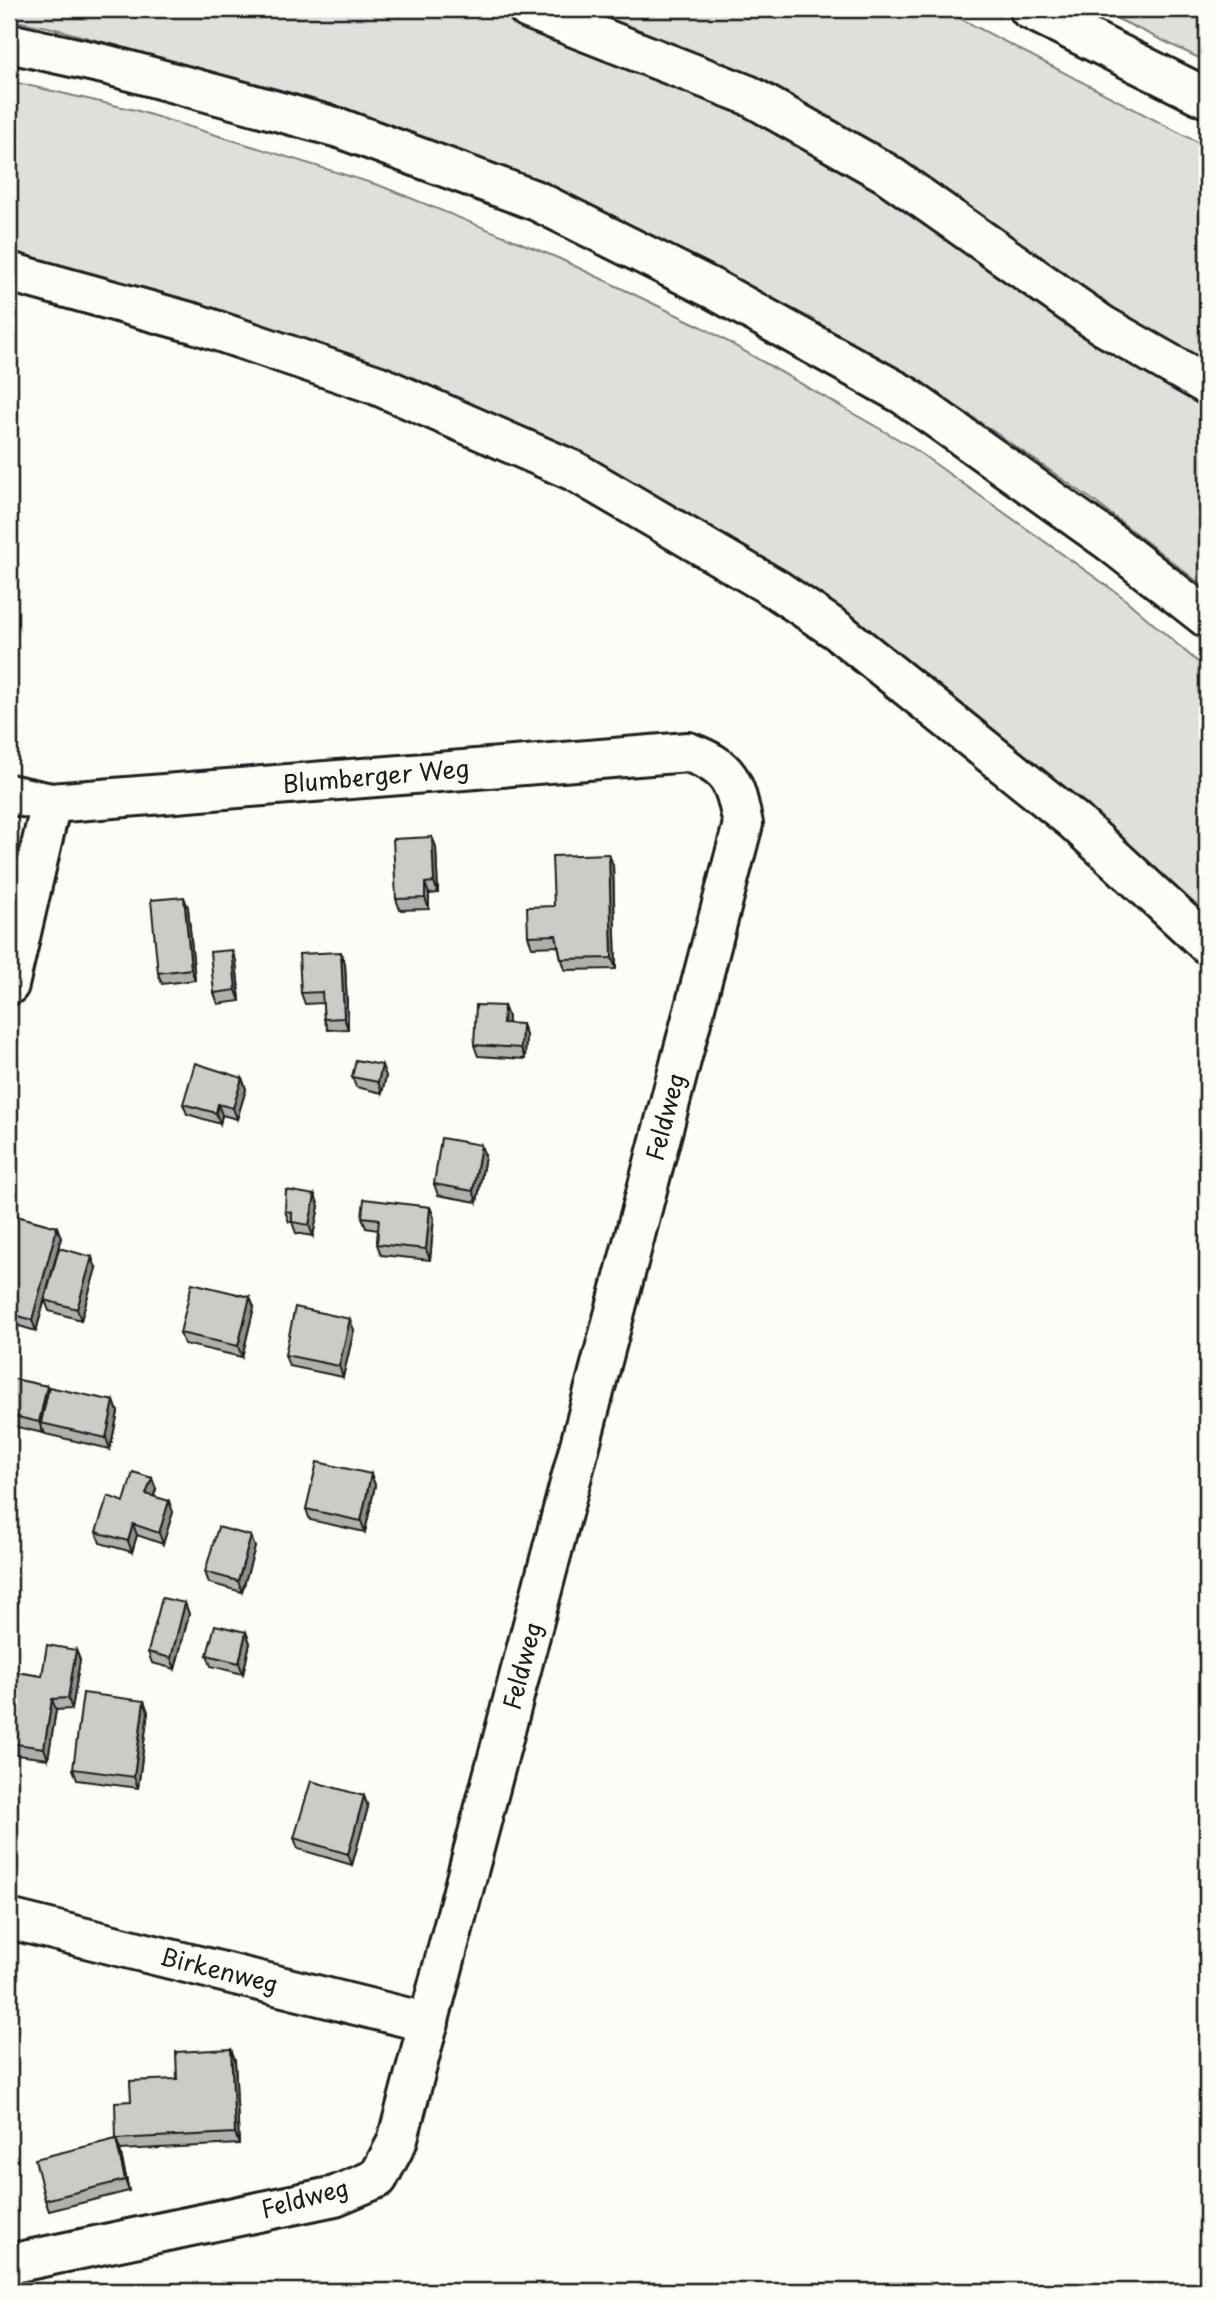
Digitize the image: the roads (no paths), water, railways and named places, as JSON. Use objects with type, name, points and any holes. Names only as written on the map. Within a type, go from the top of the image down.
[{"type":"main road","points":[[528,9],[748,95],[886,173],[1102,326],[1207,385]]},
{"type":"main road","points":[[1029,9],[1207,98]]},
{"type":"main road","points":[[9,43],[108,65],[339,128],[537,201],[713,289],[904,395],[1109,541],[1207,618]]},
{"type":"main road","points":[[9,272],[197,324],[377,385],[574,471],[776,589],[838,631],[1074,821],[1207,944]]},
{"type":"main road","points":[[838,631],[850,676]]},
{"type":"main road","name":"Blumberger Weg","points":[[9,794],[51,803],[688,752],[709,760],[734,782]]},
{"type":"main road","name":"Feldweg","points":[[9,2264],[335,2196],[378,2178],[397,2142],[743,824],[734,782]]},
{"type":"main road","points":[[9,985],[51,803]]},
{"type":"main road","name":"Birkenweg","points":[[9,1919],[429,2023]]}]
